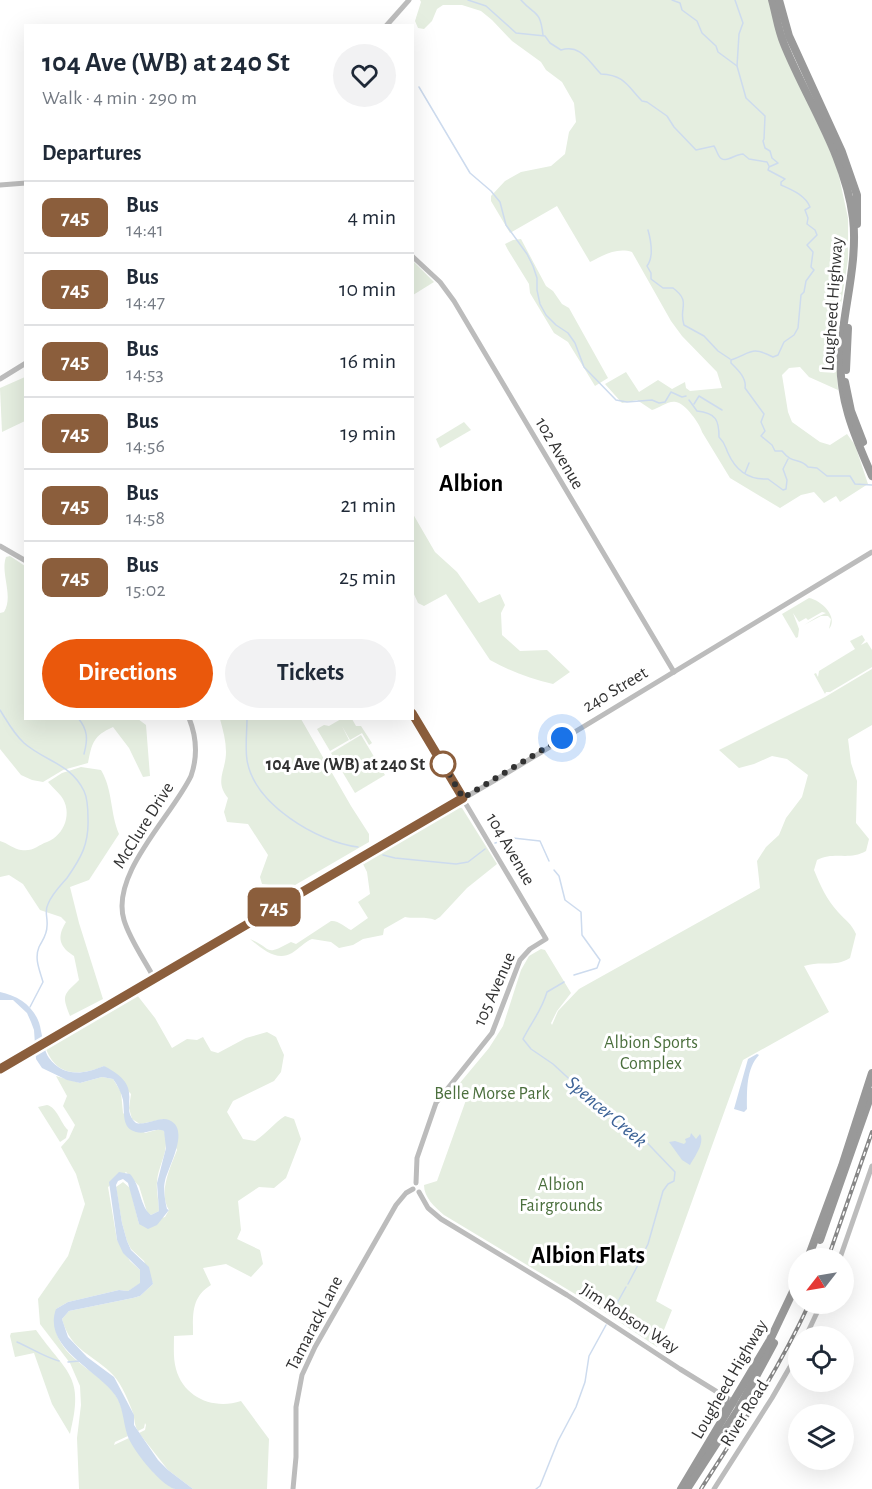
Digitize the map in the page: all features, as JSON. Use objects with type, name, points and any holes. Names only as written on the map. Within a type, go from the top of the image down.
[{"type":"highway","name":"Lougheed Highway","points":[[772,0],[783,43],[840,165],[853,218],[853,259],[840,351],[842,392],[849,421],[872,476]]},
{"type":"highway","name":"Lougheed Highway","points":[[779,0],[789,36],[842,152],[857,195],[858,244],[849,308],[845,380],[851,411],[872,463]]},
{"type":"highway","points":[[812,1248],[842,1167],[872,1073]]},
{"type":"highway","points":[[817,1248],[833,1209],[872,1092]]},
{"type":"highway","name":"Lougheed Highway","points":[[681,1489],[726,1416],[737,1404],[788,1302]]},
{"type":"highway","name":"Lougheed Highway","points":[[687,1489],[774,1342],[788,1313]]},
{"type":"highway","points":[[725,1397],[726,1416]]},
{"type":"street","points":[[388,24],[409,0]]},
{"type":"street","points":[[0,185],[24,183]]},
{"type":"street","name":"102 Avenue","points":[[414,258],[440,282],[454,301],[674,672]]},
{"type":"street","points":[[0,379],[24,364]]},
{"type":"street","points":[[0,546],[24,560]]},
{"type":"street","name":"240 Street","points":[[0,1069],[463,798],[872,552]]},
{"type":"street","name":"104 Avenue","points":[[414,716],[546,939]]},
{"type":"street","name":"McClure Drive","points":[[154,978],[125,924],[122,894],[129,874],[191,776],[196,746],[190,720]]},
{"type":"street","name":"105 Avenue","points":[[416,1188],[417,1156],[436,1103],[492,1033],[520,960],[530,949],[546,939]]},
{"type":"street","points":[[843,1248],[872,1166]]},
{"type":"street","name":"Jim Robson Way","points":[[416,1188],[428,1208],[439,1218],[567,1294],[737,1404]]},
{"type":"street","name":"Tamarack Lane","points":[[293,1489],[296,1402],[305,1366],[396,1204],[406,1193],[416,1188]]},
{"type":"street","name":"River Road","points":[[714,1489],[788,1370]]},
{"type":"green space","points":[[420,0],[772,0],[783,43],[837,167],[848,218],[848,259],[836,350],[838,390],[809,377],[800,367],[789,368],[782,375],[788,412],[792,422],[820,442],[830,445],[847,434],[855,445],[868,484],[840,502],[836,496],[824,503],[814,492],[801,495],[780,508],[730,478],[695,419],[680,403],[670,402],[652,410],[637,400],[622,403],[605,384],[626,372],[639,392],[658,380],[672,389],[685,382],[686,388],[690,391],[722,388],[717,372],[682,336],[671,321],[632,252],[616,251],[590,262],[557,206],[510,233],[491,201],[491,196],[505,181],[521,172],[551,166],[565,154],[569,132],[576,122],[574,103],[562,82],[546,70],[541,62],[512,41],[481,11],[462,5],[443,5],[437,9],[432,21],[424,29],[418,28],[415,21]]},
{"type":"green space","points":[[521,239],[546,286],[553,291],[562,304],[569,308],[608,378],[595,386],[568,342],[554,333],[505,244]]},
{"type":"green space","points":[[414,262],[434,282],[414,294]]},
{"type":"green space","points":[[24,377],[24,421],[2,432],[0,388]]},
{"type":"green space","points":[[464,422],[471,430],[440,448],[436,439]]},
{"type":"green space","points":[[414,516],[435,552],[457,572],[479,603],[500,594],[505,605],[501,613],[502,635],[520,651],[547,650],[570,672],[553,684],[505,668],[490,660],[446,594],[424,606],[418,603],[414,594]]},
{"type":"green space","points":[[10,556],[24,565],[24,720],[139,720],[146,725],[150,776],[143,777],[129,748],[113,727],[94,741],[88,763],[63,770],[43,782],[21,775],[0,749],[0,613],[4,612],[8,599],[6,557]]},
{"type":"green space","points":[[809,598],[819,602],[827,610],[832,619],[832,624],[829,629],[831,619],[828,616],[821,616],[804,625],[826,613],[822,612],[799,622],[793,613],[799,629],[796,638],[782,614]]},
{"type":"green space","points":[[862,635],[865,640],[861,645],[867,642],[872,650],[872,667],[825,694],[814,674],[816,673],[818,677],[819,671],[855,649],[850,641]]},
{"type":"green space","points":[[872,669],[872,725],[848,739],[851,763],[857,781],[856,823],[869,839],[866,851],[854,855],[824,857],[817,860],[814,870],[830,902],[856,934],[850,958],[838,963],[804,966],[829,1012],[743,1060],[656,1301],[672,1310],[657,1347],[600,1309],[444,1215],[431,1202],[424,1190],[424,1185],[437,1181],[466,1100],[454,1090],[489,1048],[503,1026],[521,970],[529,956],[541,949],[545,950],[571,993],[557,1011],[552,1025],[558,1011],[579,989],[760,888],[757,861],[766,847],[779,835],[786,818],[802,797],[808,775],[787,759],[772,756],[739,768],[719,750],[825,697]]},
{"type":"green space","points":[[220,720],[302,720],[369,834],[369,842],[290,888],[262,884],[260,877],[268,855],[248,824],[227,822],[224,812],[228,798],[221,781],[226,759]]},
{"type":"green space","points":[[339,720],[353,720],[356,726],[361,726],[372,743],[369,745],[362,733],[350,740],[342,726],[349,740],[330,751],[317,729],[324,725],[329,726]]},
{"type":"green space","points":[[361,735],[385,775],[355,793],[331,753]]},
{"type":"green space","points":[[81,767],[101,770],[108,785],[119,834],[89,880],[70,887],[103,999],[70,1016],[66,995],[79,980],[74,956],[65,949],[61,942],[61,933],[66,922],[61,917],[40,910],[23,884],[9,875],[0,877],[0,841],[18,849],[29,850],[53,839],[63,829],[67,816],[65,802],[48,782],[62,773]]},
{"type":"green space","points":[[458,807],[462,808],[497,864],[467,888],[440,917],[435,920],[405,917],[384,929],[383,935],[363,939],[353,945],[339,948],[331,942],[312,939],[292,953],[281,956],[270,953],[250,939],[272,950],[291,942],[296,944],[331,921],[351,930],[368,918],[358,902],[370,894],[367,872],[362,862]]},
{"type":"green space","points":[[137,995],[155,1018],[172,1048],[187,1039],[197,1040],[203,1037],[211,1051],[218,1053],[246,1038],[267,1032],[276,1037],[284,1055],[281,1072],[274,1081],[233,1101],[227,1112],[243,1139],[255,1141],[285,1116],[294,1119],[301,1139],[286,1178],[274,1188],[259,1187],[238,1201],[241,1230],[237,1239],[260,1250],[263,1264],[251,1277],[226,1264],[203,1268],[211,1285],[200,1295],[194,1307],[193,1335],[174,1336],[175,1365],[186,1388],[201,1399],[211,1402],[221,1404],[241,1401],[269,1439],[267,1489],[193,1489],[168,1470],[139,1433],[145,1430],[146,1425],[145,1423],[144,1428],[138,1431],[133,1413],[117,1380],[77,1346],[66,1330],[62,1319],[69,1311],[140,1296],[153,1284],[144,1261],[131,1249],[127,1241],[116,1187],[123,1182],[130,1188],[139,1224],[165,1217],[169,1210],[165,1196],[166,1180],[177,1150],[164,1119],[140,1124],[132,1119],[129,1108],[131,1094],[104,1066],[86,1072],[70,1072],[56,1065],[46,1049]]},
{"type":"green space","points":[[56,1076],[80,1083],[102,1077],[113,1079],[121,1092],[123,1113],[145,1133],[160,1129],[164,1131],[166,1144],[157,1182],[159,1211],[151,1215],[147,1212],[139,1186],[126,1172],[108,1187],[117,1240],[130,1261],[140,1270],[141,1283],[128,1291],[119,1290],[68,1302],[56,1309],[56,1327],[63,1346],[77,1361],[110,1388],[118,1400],[128,1436],[115,1442],[114,1445],[129,1438],[154,1473],[175,1489],[79,1489],[77,1438],[81,1405],[80,1386],[70,1363],[40,1324],[38,1299],[68,1256],[85,1204],[76,1174],[61,1147],[69,1138],[75,1125],[63,1106],[67,1096]]},
{"type":"green space","points":[[47,1105],[54,1109],[68,1130],[66,1138],[60,1142],[38,1107]]},
{"type":"green space","points":[[36,1330],[70,1376],[74,1387],[74,1414],[70,1434],[52,1404],[34,1353],[15,1357],[11,1333]]},
{"type":"water","points":[[0,992],[21,1000],[32,1010],[39,1023],[46,1052],[61,1069],[75,1073],[104,1066],[125,1082],[129,1096],[129,1110],[136,1123],[165,1119],[175,1125],[178,1131],[176,1149],[164,1184],[169,1210],[157,1225],[148,1229],[139,1224],[128,1183],[123,1179],[116,1185],[127,1241],[131,1250],[149,1267],[153,1284],[140,1296],[69,1311],[62,1319],[68,1337],[87,1357],[114,1377],[134,1415],[134,1425],[158,1460],[193,1489],[175,1489],[169,1486],[147,1465],[130,1440],[118,1399],[64,1346],[57,1335],[54,1323],[56,1309],[68,1302],[119,1290],[128,1291],[140,1283],[140,1270],[123,1253],[117,1240],[109,1182],[119,1172],[130,1174],[147,1211],[151,1215],[159,1211],[157,1183],[166,1148],[164,1131],[140,1133],[128,1127],[123,1100],[113,1079],[102,1077],[80,1083],[67,1080],[42,1068],[36,1059],[34,1030],[27,1013],[13,1000],[0,1000]]},
{"type":"water","points":[[759,1055],[748,1080],[747,1109],[744,1112],[734,1109],[748,1059]]},
{"type":"water","points":[[691,1133],[696,1139],[700,1134],[701,1141],[699,1150],[690,1165],[682,1160],[669,1142],[684,1144],[685,1139],[690,1137]]},
{"type":"waterway","points":[[468,0],[486,6],[516,33],[545,36],[550,43],[561,50],[579,52],[601,74],[621,79],[642,101],[667,116],[674,127],[696,150],[714,146],[721,158],[727,159],[743,154],[749,159],[767,162],[769,166]]},
{"type":"waterway","points":[[521,0],[538,17],[543,35]]},
{"type":"waterway","points":[[672,0],[680,3],[682,10],[697,21],[702,33],[716,46],[718,52],[737,66]]},
{"type":"waterway","points":[[735,0],[743,23],[739,34],[737,66],[746,98],[765,116],[763,141],[765,148],[770,151],[772,158],[778,163],[769,167],[768,170],[785,179],[781,185],[805,199],[810,207],[805,210],[808,218],[807,224],[815,230],[817,235],[807,245],[813,252],[811,267],[814,270],[806,281],[804,292],[801,295],[798,328],[794,335],[784,342],[778,355],[773,357],[755,351],[731,360],[731,363],[741,374],[745,388],[764,414],[761,422],[765,431],[761,436],[772,445],[775,451],[782,451],[789,458],[802,462],[808,467],[817,468],[827,476],[850,476],[855,484],[872,485]]},
{"type":"waterway","points":[[419,87],[470,173],[500,202],[506,225],[533,266],[540,304],[546,315],[568,333],[575,343],[584,367],[616,400],[627,402],[652,400],[659,403],[665,402],[671,392],[682,397],[686,396]]},
{"type":"waterway","points":[[648,230],[651,254],[647,266],[651,279],[663,288],[673,288],[679,293],[683,301],[684,325],[704,336],[718,351],[730,359]]},
{"type":"waterway","points":[[694,404],[699,396],[722,410]]},
{"type":"waterway","points":[[689,400],[697,411],[715,418],[719,437],[731,459],[749,476],[768,479],[783,490],[786,489],[787,480],[783,469],[788,459]]},
{"type":"waterway","points":[[745,473],[749,463]]},
{"type":"waterway","points":[[0,710],[24,743],[72,774],[84,791],[88,805],[88,828],[83,850],[72,871],[54,893],[47,907],[46,932],[37,956],[43,982],[30,1007]]},
{"type":"waterway","points":[[79,720],[86,735],[84,754]]},
{"type":"waterway","name":"Spencer Creek","points":[[247,720],[247,760],[252,776],[274,806],[307,829],[342,844],[358,847]]},
{"type":"waterway","name":"Spencer Creek","points":[[495,843],[513,838],[540,841],[549,861]]},
{"type":"waterway","name":"Spencer Creek","points":[[383,855],[456,864],[468,862],[485,849]]},
{"type":"waterway","name":"Spencer Creek","points":[[554,870],[559,876],[565,900],[581,912],[582,935],[600,960],[597,968],[574,975]]},
{"type":"waterway","name":"Spencer Creek","points":[[564,982],[547,992],[523,1039],[531,1049],[553,1064],[578,1087],[592,1095],[609,1111],[632,1127],[675,1172],[674,1181],[668,1184],[663,1191],[648,1244],[642,1256]]},
{"type":"waterway","name":"Spencer Creek","points":[[628,1284],[640,1261]]},
{"type":"waterway","name":"Spencer Creek","points":[[616,1305],[626,1287]]},
{"type":"waterway","name":"Spencer Creek","points":[[611,1315],[615,1308]]},
{"type":"waterway","name":"Spencer Creek","points":[[536,1489],[540,1486],[558,1441],[576,1407],[585,1382],[589,1356],[606,1325]]},
{"type":"waterway","points":[[17,1342],[59,1361]]},
{"type":"waterway","points":[[68,1362],[79,1361]]},
{"type":"railway","points":[[831,1248],[872,1132]]},
{"type":"railway","points":[[701,1489],[772,1375],[804,1314]]},
{"type":"bus line","name":"745","points":[[0,1069],[463,798],[414,716]]},
{"type":"place","name":"104 Ave (WB) at 240 St","points":[[443,764]]},
{"type":"district","name":"Albion","points":[[471,483]]},
{"type":"district","name":"Albion Flats","points":[[588,1255]]},
{"type":"route","points":[[443,764],[441,760],[463,798],[562,738]]},
{"type":"park label","name":"Albion Sports Complex","points":[[651,1052]]},
{"type":"park label","name":"Belle Morse Park","points":[[492,1093]]},
{"type":"park label","name":"Albion Fairgrounds","points":[[561,1194]]}]
